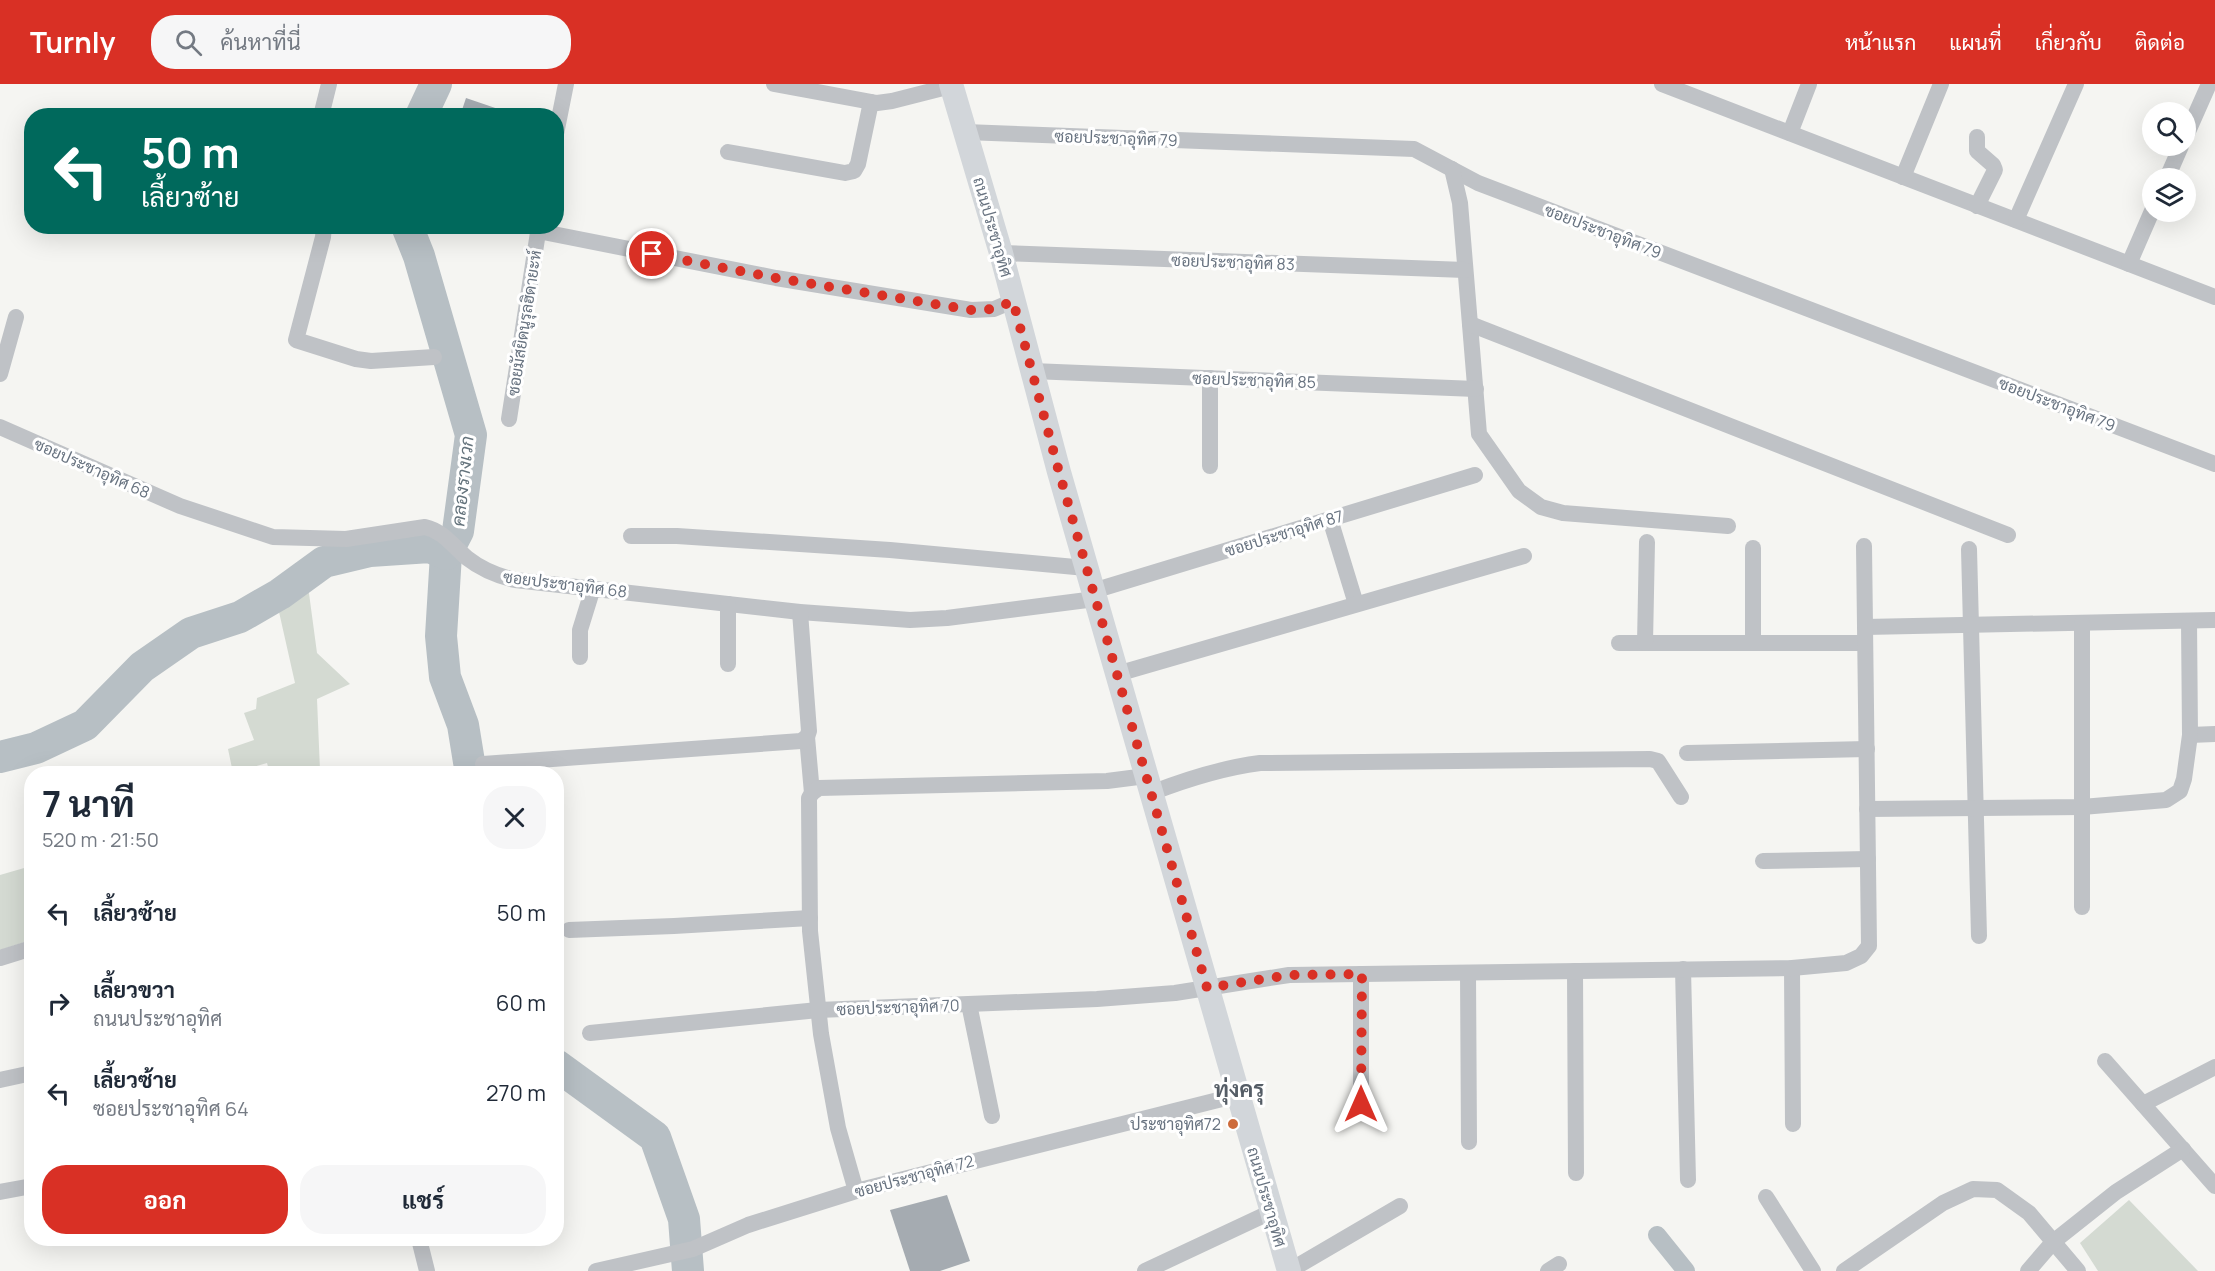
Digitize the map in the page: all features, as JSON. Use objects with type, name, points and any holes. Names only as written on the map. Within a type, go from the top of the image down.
[{"type":"main road","name":"ถนนประชาอุทิศ","points":[[951,85],[1001,254],[1091,586],[1289,1271]]},
{"type":"street","points":[[323,108],[329,84]]},
{"type":"street","points":[[561,108],[566,84]]},
{"type":"street","points":[[774,84],[871,102],[892,101],[951,85]]},
{"type":"street","points":[[1662,84],[1680,87],[1790,133],[2215,297]]},
{"type":"street","points":[[1790,133],[1809,84]]},
{"type":"street","points":[[1903,177],[1941,84]]},
{"type":"street","points":[[2016,220],[2076,84]]},
{"type":"street","points":[[2196,113],[2209,84]]},
{"type":"street","points":[[728,152],[845,173],[854,171],[858,164],[871,102]]},
{"type":"street","name":"ซอยประชาอุทิศ 79","points":[[965,132],[1414,149],[1490,188],[2215,464]]},
{"type":"street","points":[[1977,136],[1977,151],[1993,165],[1995,170],[1977,206]]},
{"type":"street","points":[[1452,169],[1460,203],[1479,434],[1519,491],[1541,507],[1563,513],[1728,526]]},
{"type":"street","points":[[2129,264],[2147,222]]},
{"type":"street","points":[[323,234],[296,340],[356,359],[371,361],[434,357]]},
{"type":"street","name":"ซอยมัสยิดนูรุลฮิดายะห์","points":[[509,419],[538,234]]},
{"type":"street","points":[[563,234],[776,278],[971,310],[994,309],[1013,301]]},
{"type":"street","name":"ซอยประชาอุทิศ 83","points":[[1001,254],[1465,270]]},
{"type":"street","points":[[0,374],[16,317]]},
{"type":"street","points":[[1470,324],[2007,535]]},
{"type":"street","name":"ซอยประชาอุทิศ 85","points":[[1032,371],[1476,389]]},
{"type":"street","points":[[1209,378],[1210,466]]},
{"type":"street","name":"ซอยประชาอุทิศ 68","points":[[0,427],[180,506],[273,537],[346,539],[424,527],[436,529],[468,559],[500,577],[800,612],[910,620],[958,617],[1091,586]]},
{"type":"street","name":"ซอยประชาอุทิศ 87","points":[[1091,586],[1330,519],[1475,475]]},
{"type":"street","points":[[1330,519],[1356,604]]},
{"type":"street","points":[[631,536],[677,536],[890,550],[1091,586]]},
{"type":"street","points":[[1646,643],[1647,542]]},
{"type":"street","points":[[1763,861],[1868,859],[1864,546]]},
{"type":"street","points":[[1753,548],[1753,643]]},
{"type":"street","points":[[1969,549],[1978,936]]},
{"type":"street","points":[[1117,674],[1524,556]]},
{"type":"street","points":[[580,657],[580,630],[593,588]]},
{"type":"street","points":[[728,604],[728,664]]},
{"type":"street","points":[[800,612],[812,793],[809,820],[810,918],[818,1010],[838,1128],[856,1191]]},
{"type":"street","points":[[1619,643],[1753,643],[1971,625],[2215,620]]},
{"type":"street","points":[[1867,809],[2082,807],[2166,800],[2180,791],[2184,779],[2190,735],[2189,621]]},
{"type":"street","points":[[2082,623],[2082,907]]},
{"type":"street","points":[[2190,735],[2215,734]]},
{"type":"street","points":[[483,764],[801,741],[807,737]]},
{"type":"street","points":[[1687,753],[1866,749]]},
{"type":"street","points":[[812,793],[819,788],[1107,781],[1148,784],[1260,763],[1650,759],[1658,761],[1681,797]]},
{"type":"street","name":"ซอยประชาอุทิศ 70","points":[[590,1033],[779,1016],[818,1010],[1097,999],[1175,993],[1289,975],[1792,968],[1846,963],[1861,956],[1869,946],[1868,859]]},
{"type":"street","points":[[569,930],[810,918]]},
{"type":"street","points":[[0,958],[24,950]]},
{"type":"street","points":[[1792,968],[1793,1124]]},
{"type":"street","points":[[1683,969],[1688,1180]]},
{"type":"street","points":[[1575,971],[1576,1173]]},
{"type":"street","points":[[1468,973],[1468,1142]]},
{"type":"street","points":[[1361,1104],[1362,974]]},
{"type":"street","points":[[969,1004],[992,1116]]},
{"type":"street","points":[[2105,1061],[2215,1186]]},
{"type":"street","points":[[2143,1104],[2215,1067]]},
{"type":"street","points":[[0,1080],[24,1075]]},
{"type":"street","name":"ซอยประชาอุทิศ 72","points":[[596,1271],[693,1249],[748,1225],[856,1191],[1238,1095]]},
{"type":"street","points":[[2028,1271],[2053,1242],[2116,1192],[2182,1149]]},
{"type":"street","points":[[0,1192],[24,1188]]},
{"type":"street","points":[[1844,1271],[1943,1203],[1972,1189],[1997,1190],[2029,1213],[2078,1271]]},
{"type":"street","points":[[1766,1197],[1813,1271]]},
{"type":"street","points":[[1289,1271],[1400,1206]]},
{"type":"street","points":[[1145,1271],[1271,1212]]},
{"type":"street","points":[[421,1246],[427,1271]]},
{"type":"shaded area","points":[[308,586],[317,653],[350,684],[317,699],[320,766],[268,766],[267,763],[257,766],[232,766],[228,749],[254,740],[244,713],[256,709],[257,698],[295,683],[277,603]]},
{"type":"shaded area","points":[[24,868],[24,942],[0,950],[0,875]]},
{"type":"shaded area","points":[[2129,1200],[2198,1271],[2098,1271],[2080,1243]]},
{"type":"building","points":[[466,98],[495,108],[463,108]]},
{"type":"building","points":[[947,1195],[970,1261],[940,1271],[910,1271],[890,1210]]},
{"type":"waterway","name":"คลองรางเวก","points":[[425,108],[436,84]]},
{"type":"waterway","name":"คลองรางเวก","points":[[410,234],[419,256],[471,435],[458,531],[446,554],[441,636],[445,677],[463,725],[470,766]]},
{"type":"waterway","points":[[0,757],[36,748],[85,725],[142,667],[191,633],[240,617],[280,594],[324,562],[370,551],[430,547],[446,554]]},
{"type":"waterway","name":"คลองรางเวก","points":[[564,1071],[655,1137],[684,1219],[688,1271]]},
{"type":"waterway","points":[[1657,1235],[1686,1271]]},
{"type":"place","name":"ประชาอุทิศ72","points":[[1233,1124]]},
{"type":"district","name":"ทุ่งครุ","points":[[1239,1089]]},
{"type":"route","points":[[652,254],[776,278],[971,310],[994,309],[1013,301],[1059,472],[1207,988],[1289,975],[1362,974],[1361,1104]]}]
